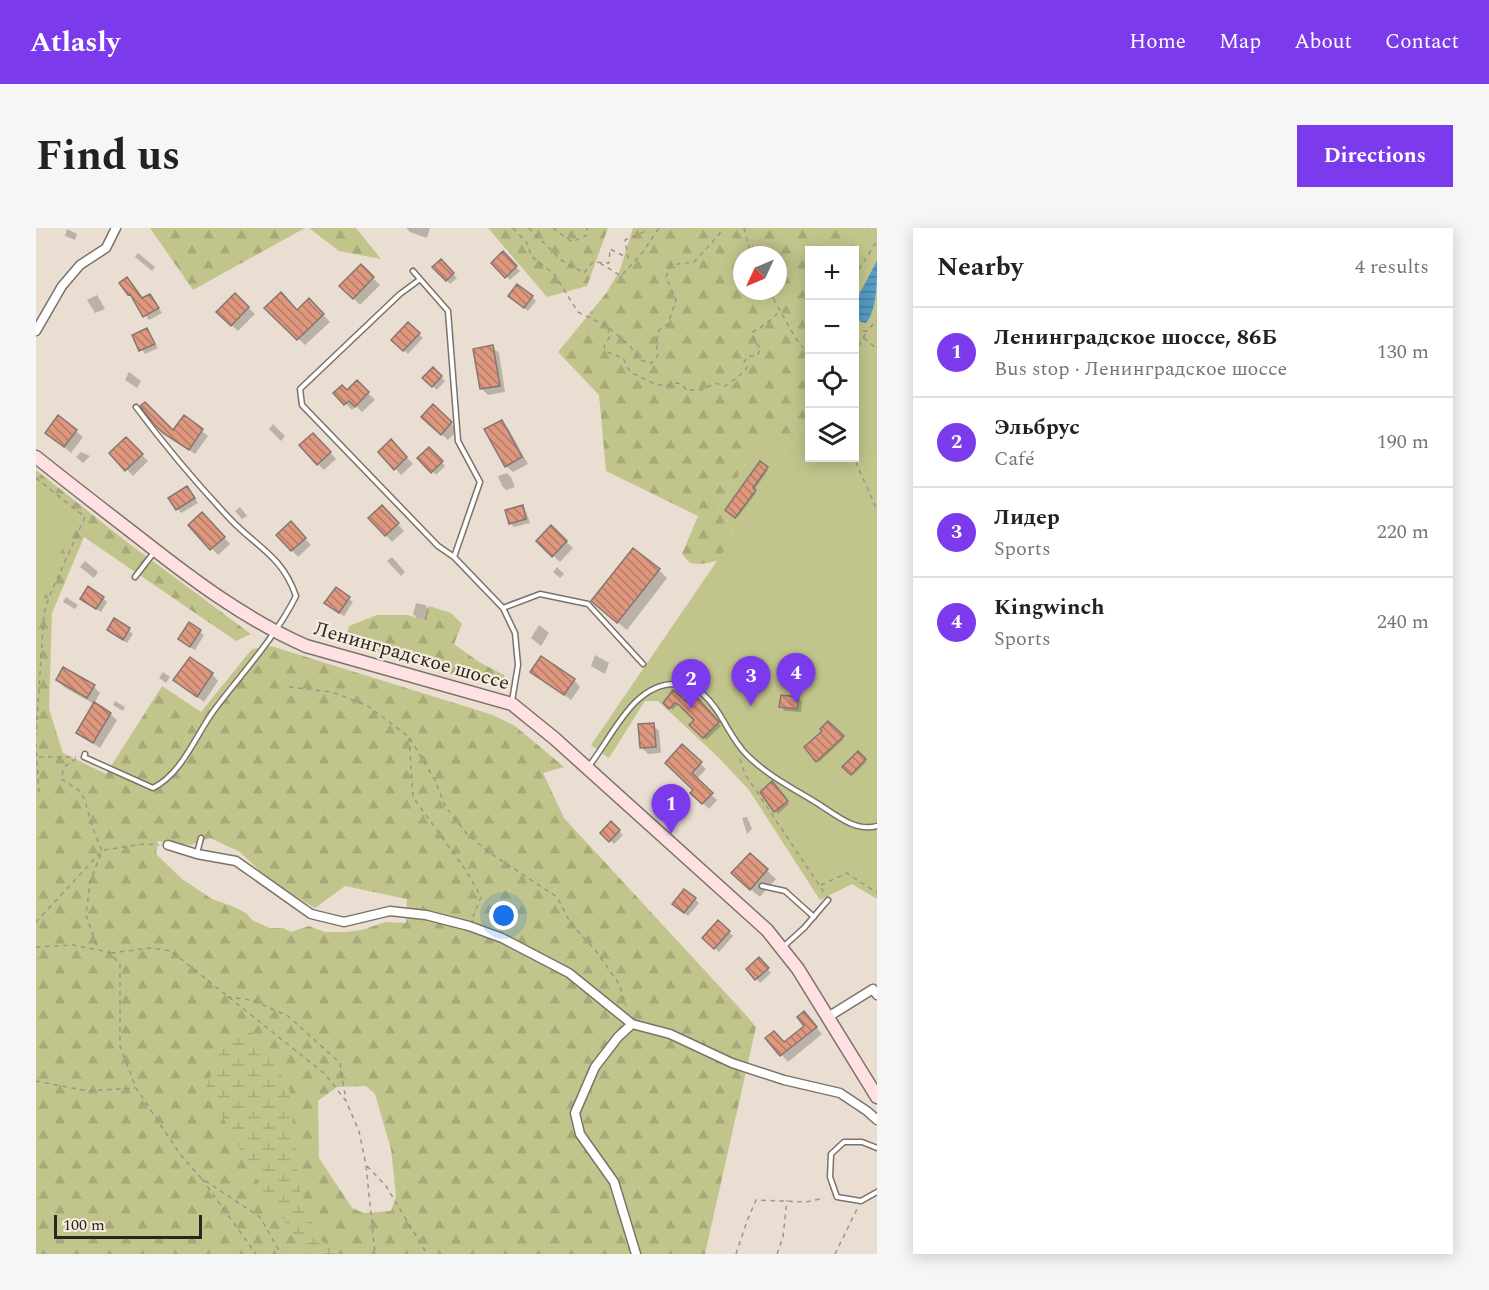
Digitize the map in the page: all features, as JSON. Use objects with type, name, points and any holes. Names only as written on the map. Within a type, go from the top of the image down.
[{"type":"main road","name":"Ленинградское шоссе","points":[[36,457],[229,605],[274,632],[306,646],[512,704],[554,738],[767,930],[782,947],[877,1096]]},
{"type":"street","points":[[36,331],[62,286],[80,265],[106,248],[116,228]]},
{"type":"street","points":[[168,845],[197,854],[236,861],[311,914],[344,922],[390,911],[426,915],[469,926],[502,938],[569,973],[632,1023],[670,1035],[732,1063],[784,1080],[840,1093],[877,1120]]},
{"type":"street","points":[[828,1017],[876,990]]},
{"type":"street","points":[[632,1023],[595,1067],[575,1113],[580,1134],[614,1182],[636,1254]]},
{"type":"lane","points":[[413,271],[448,311],[458,441],[480,482],[454,556]]},
{"type":"lane","points":[[419,280],[400,294],[300,389],[302,405],[438,546],[454,556],[503,608],[515,633],[518,665],[512,704]]},
{"type":"lane","points":[[85,754],[84,757],[153,788],[160,784],[198,738],[213,712],[274,632],[296,596],[291,582],[278,561],[234,523],[174,458],[136,407]]},
{"type":"lane","points":[[135,577],[156,551]]},
{"type":"lane","points":[[503,608],[540,594],[588,604],[643,664]]},
{"type":"lane","points":[[586,768],[635,701],[650,690],[666,683],[683,685],[702,692],[722,715],[734,739],[748,756],[776,777],[847,823],[868,828],[877,826]]},
{"type":"lane","points":[[197,854],[201,838]]},
{"type":"lane","points":[[762,886],[785,891],[814,917]]},
{"type":"lane","points":[[782,947],[814,917],[828,900]]},
{"type":"lane","points":[[877,1148],[862,1142],[844,1142],[831,1154],[830,1177],[837,1197],[861,1201],[877,1192]]},
{"type":"path","points":[[513,228],[527,243],[531,256],[554,274],[578,312],[608,327],[630,346],[640,360],[652,363],[658,355],[656,343],[659,330],[668,324],[675,300],[666,277],[671,265],[694,262],[723,228]]},
{"type":"path","points":[[529,228],[561,260],[584,273],[593,262],[609,263],[610,249],[628,258],[625,240],[646,231],[646,228]]},
{"type":"path","points":[[554,228],[572,242],[587,235],[587,228]]},
{"type":"path","points":[[599,262],[621,276],[642,253],[659,228]]},
{"type":"path","points":[[744,228],[749,246]]},
{"type":"path","points":[[859,270],[877,241]]},
{"type":"path","points":[[774,300],[796,339],[808,354]]},
{"type":"path","points":[[608,327],[610,336],[604,347],[607,352],[623,358],[630,372],[655,384],[666,386],[676,383],[682,384],[686,390],[701,390],[715,383],[725,386],[747,368],[744,362],[748,356],[757,356],[761,348],[755,343],[752,332],[777,316],[780,309]]},
{"type":"path","points":[[859,347],[867,331],[877,320]]},
{"type":"path","points":[[859,332],[867,331]]},
{"type":"path","points":[[864,338],[877,349]]},
{"type":"path","points":[[856,462],[877,510]]},
{"type":"path","points":[[36,478],[85,517],[44,613],[36,735]]},
{"type":"path","points":[[289,687],[332,692],[368,706],[409,737],[435,780],[444,806],[467,834],[490,853],[557,897],[571,924],[596,951],[619,984],[632,1023]]},
{"type":"path","points":[[409,737],[413,797],[467,872],[481,897],[469,926]]},
{"type":"path","points":[[36,743],[39,794],[36,793]]},
{"type":"path","points":[[38,757],[79,757],[64,767],[61,779],[80,791],[102,850],[90,882],[86,915],[98,950]]},
{"type":"path","points":[[745,774],[828,900]]},
{"type":"path","points":[[36,922],[102,850],[144,843],[168,845]]},
{"type":"path","points":[[820,886],[847,873],[877,893]]},
{"type":"path","points":[[36,947],[73,945],[111,953],[150,948],[171,951],[325,1074],[346,1101],[359,1131],[366,1165],[375,1254]]},
{"type":"path","points":[[111,953],[120,965],[120,1046],[136,1088],[180,1154],[201,1178],[256,1254]]},
{"type":"path","points":[[225,996],[252,1000],[288,1016],[340,1063],[346,1101]]},
{"type":"path","points":[[36,1081],[88,1091],[136,1088]]},
{"type":"path","points":[[366,1165],[386,1186],[427,1254]]},
{"type":"path","points":[[201,1178],[260,1217],[281,1254]]},
{"type":"path","points":[[736,1254],[756,1200],[806,1202],[820,1199]]},
{"type":"path","points":[[777,1254],[783,1237],[787,1200]]},
{"type":"path","points":[[835,1254],[861,1201]]},
{"type":"green space","points":[[150,228],[305,228],[193,290]]},
{"type":"green space","points":[[309,228],[356,228],[381,259],[339,251]]},
{"type":"green space","points":[[488,228],[608,228],[587,286],[547,297]]},
{"type":"green space","points":[[633,228],[871,228],[857,246],[805,246],[805,425],[784,455],[772,438],[747,462],[718,509],[733,529],[732,539],[718,561],[690,563],[682,554],[698,516],[606,471],[599,395],[558,352],[607,292],[620,270]]},
{"type":"green space","points":[[871,228],[877,228],[877,899],[852,884],[820,900],[749,790],[719,758],[658,701],[645,701],[609,758],[591,745],[732,539],[733,529],[718,509],[747,462],[772,437],[784,455],[805,425],[805,462],[859,462],[859,246],[857,246]]},
{"type":"green space","points":[[36,470],[127,542],[251,634],[236,641],[84,537],[52,613],[49,709],[63,753],[106,774],[162,686],[201,712],[252,649],[271,646],[493,715],[515,726],[564,767],[543,773],[564,818],[756,1027],[705,1254],[36,1254]],"holes":[[[210,838],[240,852],[270,881],[315,908],[345,886],[407,899],[406,923],[385,922],[362,930],[346,932],[325,932],[309,926],[291,932],[283,928],[270,928],[252,920],[246,913],[212,899],[182,879],[156,854],[158,841],[191,845]],[[366,1086],[375,1094],[391,1149],[396,1196],[391,1211],[364,1213],[352,1208],[319,1158],[318,1101],[337,1087]]]},
{"type":"green space","points":[[36,486],[59,501],[73,521],[38,613],[40,659],[36,658]]},
{"type":"green space","points":[[429,606],[451,613],[462,624],[454,644],[479,662],[504,675],[505,685],[499,688],[345,641],[349,626],[377,615],[407,615],[424,620]]},
{"type":"green space","points":[[249,1028],[289,1085],[299,1187],[318,1238],[337,1254],[307,1254],[271,1206],[206,1086],[221,1051]]},
{"type":"water","points":[[877,261],[876,294],[870,317],[866,323],[859,320],[859,295]]},
{"type":"building","points":[[503,251],[517,266],[505,278],[491,263]]},
{"type":"building","points":[[441,259],[454,273],[446,281],[432,267]]},
{"type":"building","points":[[361,264],[374,277],[353,299],[339,286]]},
{"type":"building","points":[[127,277],[142,298],[150,294],[159,308],[143,317],[130,294],[128,295],[119,283]]},
{"type":"building","points":[[517,284],[533,296],[524,308],[508,296]]},
{"type":"building","points":[[281,292],[297,310],[309,298],[324,314],[297,340],[264,308]]},
{"type":"building","points":[[235,293],[249,307],[231,326],[216,312]]},
{"type":"building","points":[[408,322],[420,333],[403,351],[391,340]]},
{"type":"building","points":[[147,328],[155,344],[139,351],[132,335]]},
{"type":"building","points":[[493,345],[500,386],[480,389],[473,349]]},
{"type":"building","points":[[433,367],[442,376],[432,387],[422,378]]},
{"type":"building","points":[[357,380],[369,392],[355,407],[349,401],[344,405],[333,393],[342,385],[347,390]]},
{"type":"building","points":[[145,402],[173,430],[184,415],[203,429],[189,450],[163,433],[154,424],[140,406]]},
{"type":"building","points":[[433,404],[452,422],[441,435],[421,417]]},
{"type":"building","points":[[58,415],[77,430],[64,447],[45,433]]},
{"type":"building","points":[[502,420],[522,457],[505,467],[484,429]]},
{"type":"building","points":[[313,433],[331,452],[317,465],[299,445]]},
{"type":"building","points":[[126,437],[143,454],[125,471],[109,453]]},
{"type":"building","points":[[391,439],[407,457],[394,470],[378,452]]},
{"type":"building","points":[[429,447],[443,461],[431,473],[417,458]]},
{"type":"building","points":[[760,461],[768,467],[753,488],[756,490],[735,518],[725,510]]},
{"type":"building","points":[[187,486],[195,498],[176,510],[168,498]]},
{"type":"building","points":[[382,505],[399,523],[385,536],[368,518]]},
{"type":"building","points":[[523,505],[526,519],[509,524],[505,510]]},
{"type":"building","points":[[202,512],[225,537],[210,550],[188,525]]},
{"type":"building","points":[[291,521],[306,538],[291,551],[276,535]]},
{"type":"building","points":[[551,525],[567,541],[552,557],[536,541]]},
{"type":"building","points":[[633,548],[660,569],[617,623],[591,601]]},
{"type":"building","points":[[88,586],[104,597],[96,609],[80,599]]},
{"type":"building","points":[[336,587],[350,597],[339,613],[324,603]]},
{"type":"building","points":[[114,618],[130,628],[123,640],[107,630]]},
{"type":"building","points":[[189,622],[201,630],[190,647],[178,639]]},
{"type":"building","points":[[541,656],[575,679],[564,695],[530,672]]},
{"type":"building","points":[[190,657],[213,673],[197,697],[173,680]]},
{"type":"building","points":[[63,667],[95,685],[87,698],[56,680]]},
{"type":"building","points":[[673,690],[687,702],[694,694],[719,722],[703,738],[689,725],[694,720],[679,705],[675,703],[669,709],[663,703]]},
{"type":"building","points":[[781,695],[799,697],[797,709],[779,707]]},
{"type":"building","points":[[94,702],[111,713],[93,743],[76,733]]},
{"type":"building","points":[[828,721],[844,736],[816,762],[804,747],[822,731],[820,729]]},
{"type":"building","points":[[654,723],[656,747],[640,748],[638,724]]},
{"type":"building","points":[[682,744],[702,762],[692,773],[713,793],[702,804],[690,793],[693,790],[665,763]]},
{"type":"building","points":[[858,751],[866,759],[851,775],[842,767]]},
{"type":"building","points":[[772,781],[788,801],[774,812],[760,792]]},
{"type":"building","points":[[611,821],[620,830],[609,842],[600,833]]},
{"type":"building","points":[[750,853],[768,869],[750,890],[731,873]]},
{"type":"building","points":[[684,889],[696,898],[684,913],[672,904]]},
{"type":"building","points":[[718,920],[730,931],[714,949],[702,938]]},
{"type":"building","points":[[759,957],[769,968],[755,980],[746,969]]},
{"type":"building","points":[[804,1011],[817,1027],[780,1056],[765,1038],[774,1031],[784,1042],[804,1026],[797,1017]]},
{"type":"place","name":"Kingwinch","points":[[796,703]]},
{"type":"place","name":"Лидер","points":[[751,706]]},
{"type":"place","name":"Эльбрус","points":[[691,709]]},
{"type":"place","name":"Ленинградское шоссе, 86Б","points":[[671,834]]}]
